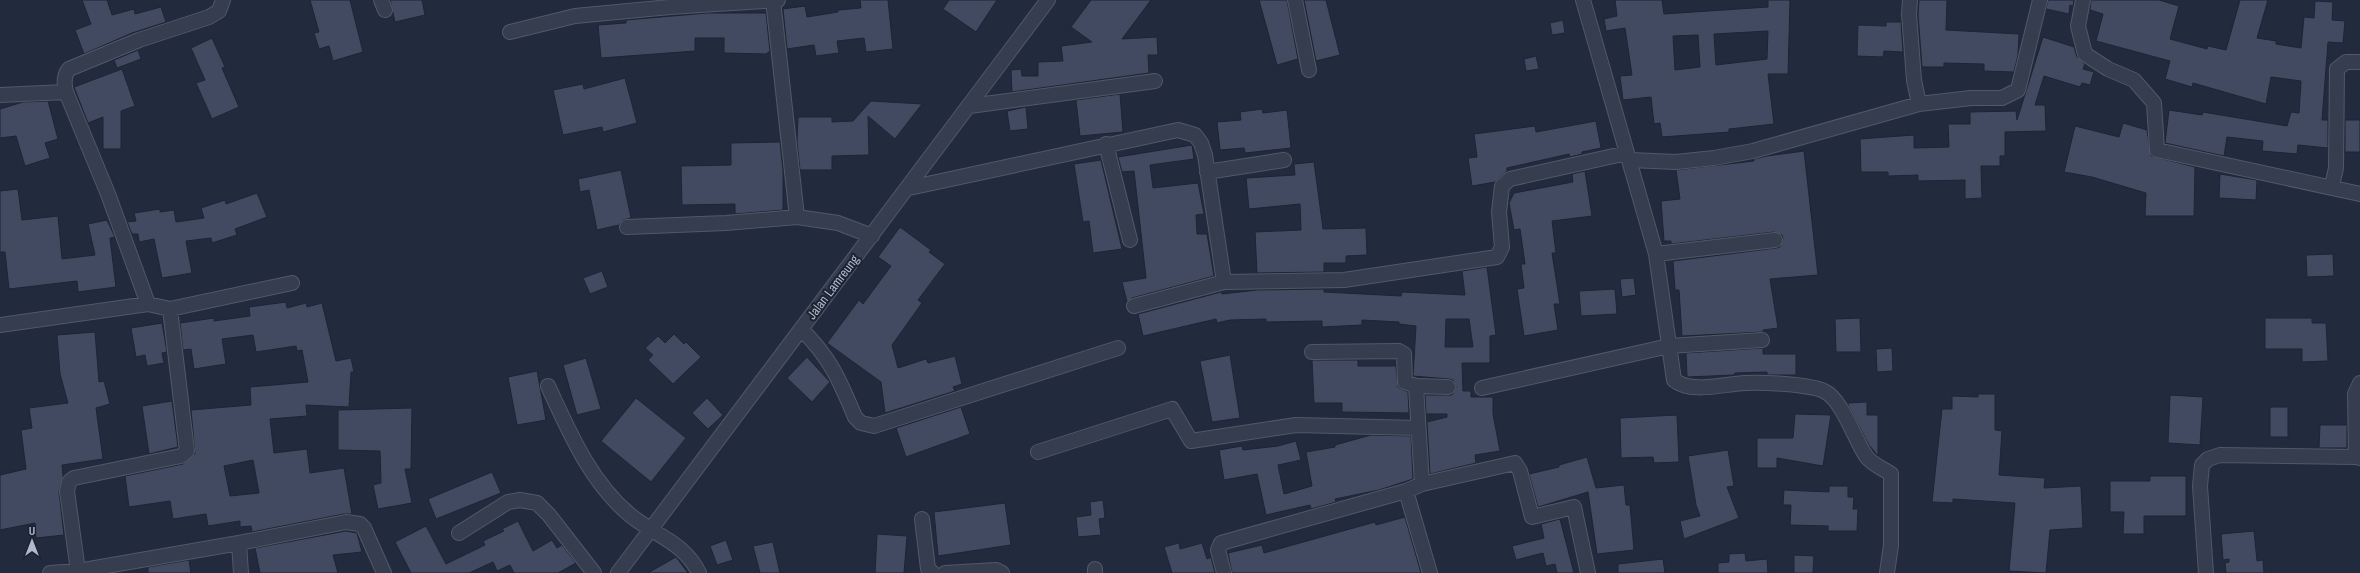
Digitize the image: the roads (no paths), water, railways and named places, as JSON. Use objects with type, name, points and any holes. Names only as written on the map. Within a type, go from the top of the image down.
[{"type":"street","points":[[148,304],[108,194],[66,92],[64,82],[69,69],[139,40],[209,17],[219,11],[223,0]]},
{"type":"street","points":[[510,32],[575,16],[670,7],[775,0],[797,217]]},
{"type":"street","name":"Jalan Lamreung","points":[[618,573],[650,528],[909,188],[1048,0]]},
{"type":"street","points":[[1295,0],[1309,70]]},
{"type":"street","points":[[1583,0],[1656,254],[1674,380],[1682,386],[1747,383],[1812,387],[1825,391],[1836,402],[1867,458],[1892,474],[1891,545],[1887,573]]},
{"type":"street","points":[[1910,0],[1909,14],[1914,80],[1920,104]]},
{"type":"street","points":[[1134,306],[1224,282],[1344,280],[1497,256],[1502,247],[1499,212],[1502,186],[1510,179],[1628,157],[1676,162],[1714,158],[1753,151],[1920,104],[1971,98],[2002,98],[2018,90],[2040,0]]},
{"type":"street","points":[[2083,0],[2078,26],[2085,54],[2108,69],[2134,80],[2154,103],[2157,150],[2332,186],[2360,194]]},
{"type":"street","points":[[2332,186],[2336,168],[2337,68],[2346,62],[2360,62]]},
{"type":"street","points":[[970,106],[1155,81]]},
{"type":"street","points":[[0,94],[66,92]]},
{"type":"street","points":[[909,188],[1106,144],[1178,130],[1188,131],[1195,135],[1202,143],[1208,172],[1224,282]]},
{"type":"street","points":[[1106,144],[1130,240]]},
{"type":"street","points":[[1208,172],[1284,160]]},
{"type":"street","points":[[627,228],[812,217],[838,223],[872,236]]},
{"type":"street","points":[[1656,254],[1775,240]]},
{"type":"street","points":[[0,325],[148,304],[170,309],[292,283]]},
{"type":"street","points":[[78,571],[67,491],[69,482],[74,478],[181,456],[187,451],[170,309]]},
{"type":"street","points":[[801,329],[819,347],[835,371],[856,417],[861,423],[874,426],[1118,348]]},
{"type":"street","points":[[1482,388],[1669,346],[1762,340]]},
{"type":"street","points":[[1312,352],[1399,350],[1404,354],[1405,382],[1416,386],[1448,387]]},
{"type":"street","points":[[2206,573],[2200,486],[2202,464],[2208,459],[2220,456],[2358,458],[2355,394],[2360,383]]},
{"type":"street","points":[[548,386],[574,442],[590,469],[629,514],[679,546],[690,558],[699,573]]},
{"type":"street","points":[[1416,386],[1422,484]]},
{"type":"street","points":[[1038,452],[1172,409],[1191,441],[1296,425],[1418,428]]},
{"type":"street","points":[[1224,573],[1218,550],[1221,543],[1406,491],[1422,484],[1515,463],[1520,471],[1532,517],[1574,507],[1588,573]]},
{"type":"street","points":[[1406,491],[1430,573]]},
{"type":"street","points":[[459,533],[508,502],[520,500],[537,503],[549,515],[594,573]]},
{"type":"street","points":[[922,519],[928,569],[932,573]]},
{"type":"street","points":[[50,573],[78,571],[239,543],[336,523],[354,522],[364,528],[384,573]]},
{"type":"street","points":[[239,543],[241,573]]},
{"type":"street","points":[[945,573],[996,570],[1002,573]]}]
